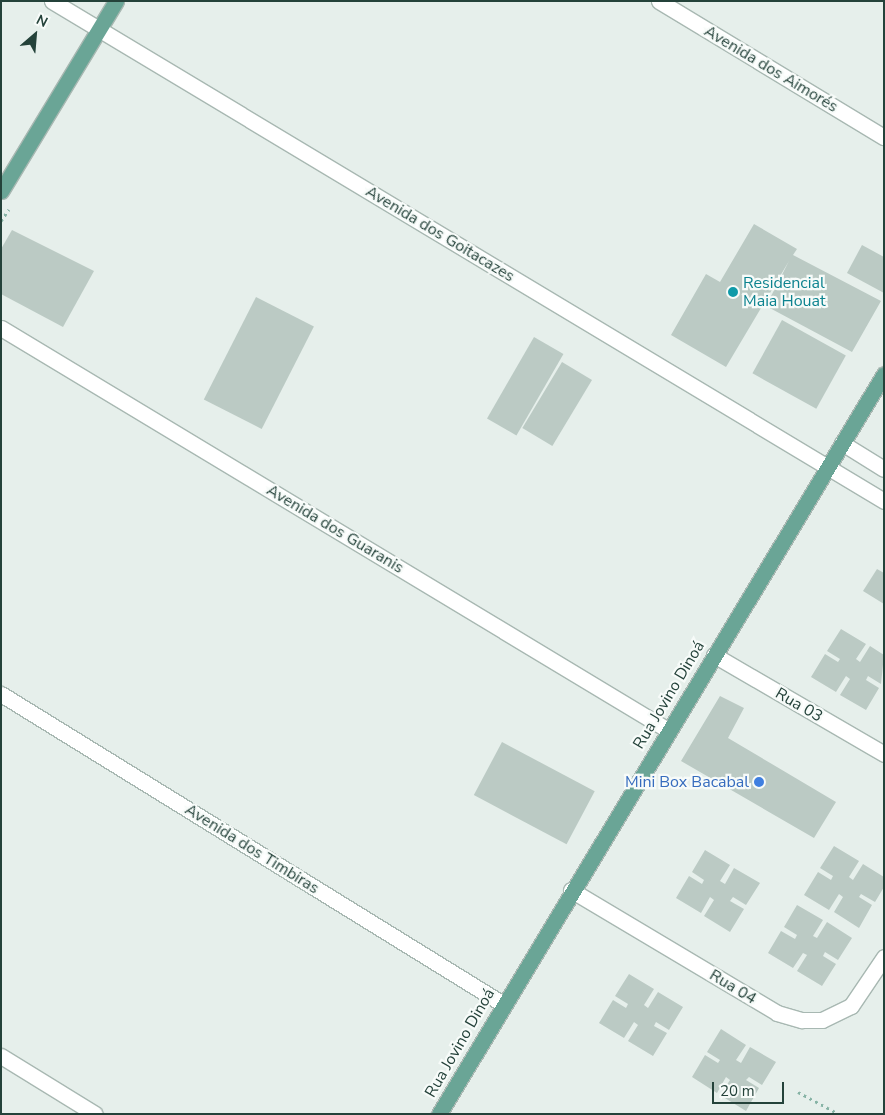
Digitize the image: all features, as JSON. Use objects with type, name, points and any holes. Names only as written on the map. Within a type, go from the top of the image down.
[{"type":"main road","points":[[1,191],[116,1]]},
{"type":"main road","name":"Rua Jovino Dinoá","points":[[440,1114],[503,1004],[884,374]]},
{"type":"street","name":"Avenida dos Goitacazes","points":[[52,1],[884,501]]},
{"type":"street","name":"Avenida dos Aimorés","points":[[658,1],[884,137]]},
{"type":"street","name":"Avenida dos Guaranis","points":[[1,328],[668,730]]},
{"type":"street","points":[[842,444],[884,469]]},
{"type":"street","name":"Rua 03","points":[[714,655],[884,754]]},
{"type":"street","name":"Avenida dos Timbiras","points":[[1,694],[503,1004]]},
{"type":"street","name":"Rua 04","points":[[572,890],[777,1013],[802,1020],[822,1020],[851,1006],[884,957]]},
{"type":"street","points":[[1,1056],[95,1114]]},
{"type":"path","points":[[798,1092],[839,1114]]},
{"type":"building","points":[[754,224],[797,249],[793,255],[881,301],[852,352],[766,306],[789,261],[726,367],[671,335],[706,274],[720,282]]},
{"type":"building","points":[[12,230],[94,271],[63,327],[1,294],[1,249]]},
{"type":"building","points":[[862,245],[884,257],[884,293],[847,273]]},
{"type":"building","points":[[256,297],[314,327],[262,429],[204,399]]},
{"type":"building","points":[[782,320],[846,355],[816,409],[752,373]]},
{"type":"building","points":[[534,337],[563,354],[516,435],[487,418]]},
{"type":"building","points":[[562,362],[592,380],[552,446],[522,428]]},
{"type":"building","points":[[877,569],[884,573],[884,604],[863,591]]},
{"type":"building","points":[[841,629],[866,644],[856,659],[860,662],[870,646],[884,655],[881,684],[868,676],[866,680],[879,688],[866,710],[840,695],[850,679],[846,676],[836,692],[811,677],[825,654],[838,662],[840,659],[827,651]]},
{"type":"building","name":"Mini Box Bacabal","points":[[720,696],[744,708],[728,738],[836,802],[814,838],[681,761]]},
{"type":"building","points":[[502,742],[595,791],[567,844],[474,795]]},
{"type":"building","points":[[834,846],[859,861],[849,877],[853,880],[863,864],[884,877],[884,887],[875,902],[861,894],[859,897],[872,905],[859,928],[834,912],[843,897],[839,894],[829,910],[804,895],[818,872],[831,880],[833,876],[820,868]]},
{"type":"building","points":[[705,850],[730,865],[720,881],[725,884],[734,868],[760,883],[746,905],[733,897],[730,901],[744,909],[730,932],[704,916],[714,900],[710,897],[701,913],[676,898],[689,876],[702,884],[704,880],[692,872]]},
{"type":"building","points":[[797,905],[823,920],[813,936],[817,938],[827,922],[852,938],[838,960],[825,952],[823,956],[836,964],[822,986],[797,971],[807,955],[803,953],[793,968],[768,953],[781,931],[795,939],[797,935],[784,927]]},
{"type":"building","points":[[629,974],[654,989],[644,1005],[648,1008],[658,992],[683,1007],[669,1030],[656,1022],[654,1026],[667,1033],[653,1056],[628,1041],[638,1025],[634,1022],[624,1038],[599,1023],[613,1000],[626,1008],[628,1004],[615,996]]},
{"type":"building","points":[[721,1029],[746,1045],[736,1060],[741,1063],[750,1047],[776,1062],[762,1085],[749,1077],[746,1080],[759,1088],[746,1111],[720,1095],[730,1080],[726,1077],[717,1093],[692,1077],[705,1055],[718,1063],[720,1060],[707,1052]]},
{"type":"place","name":"Residencial Maia Houat","points":[[733,292]]},
{"type":"place","name":"Mini Box Bacabal","points":[[759,782]]}]
